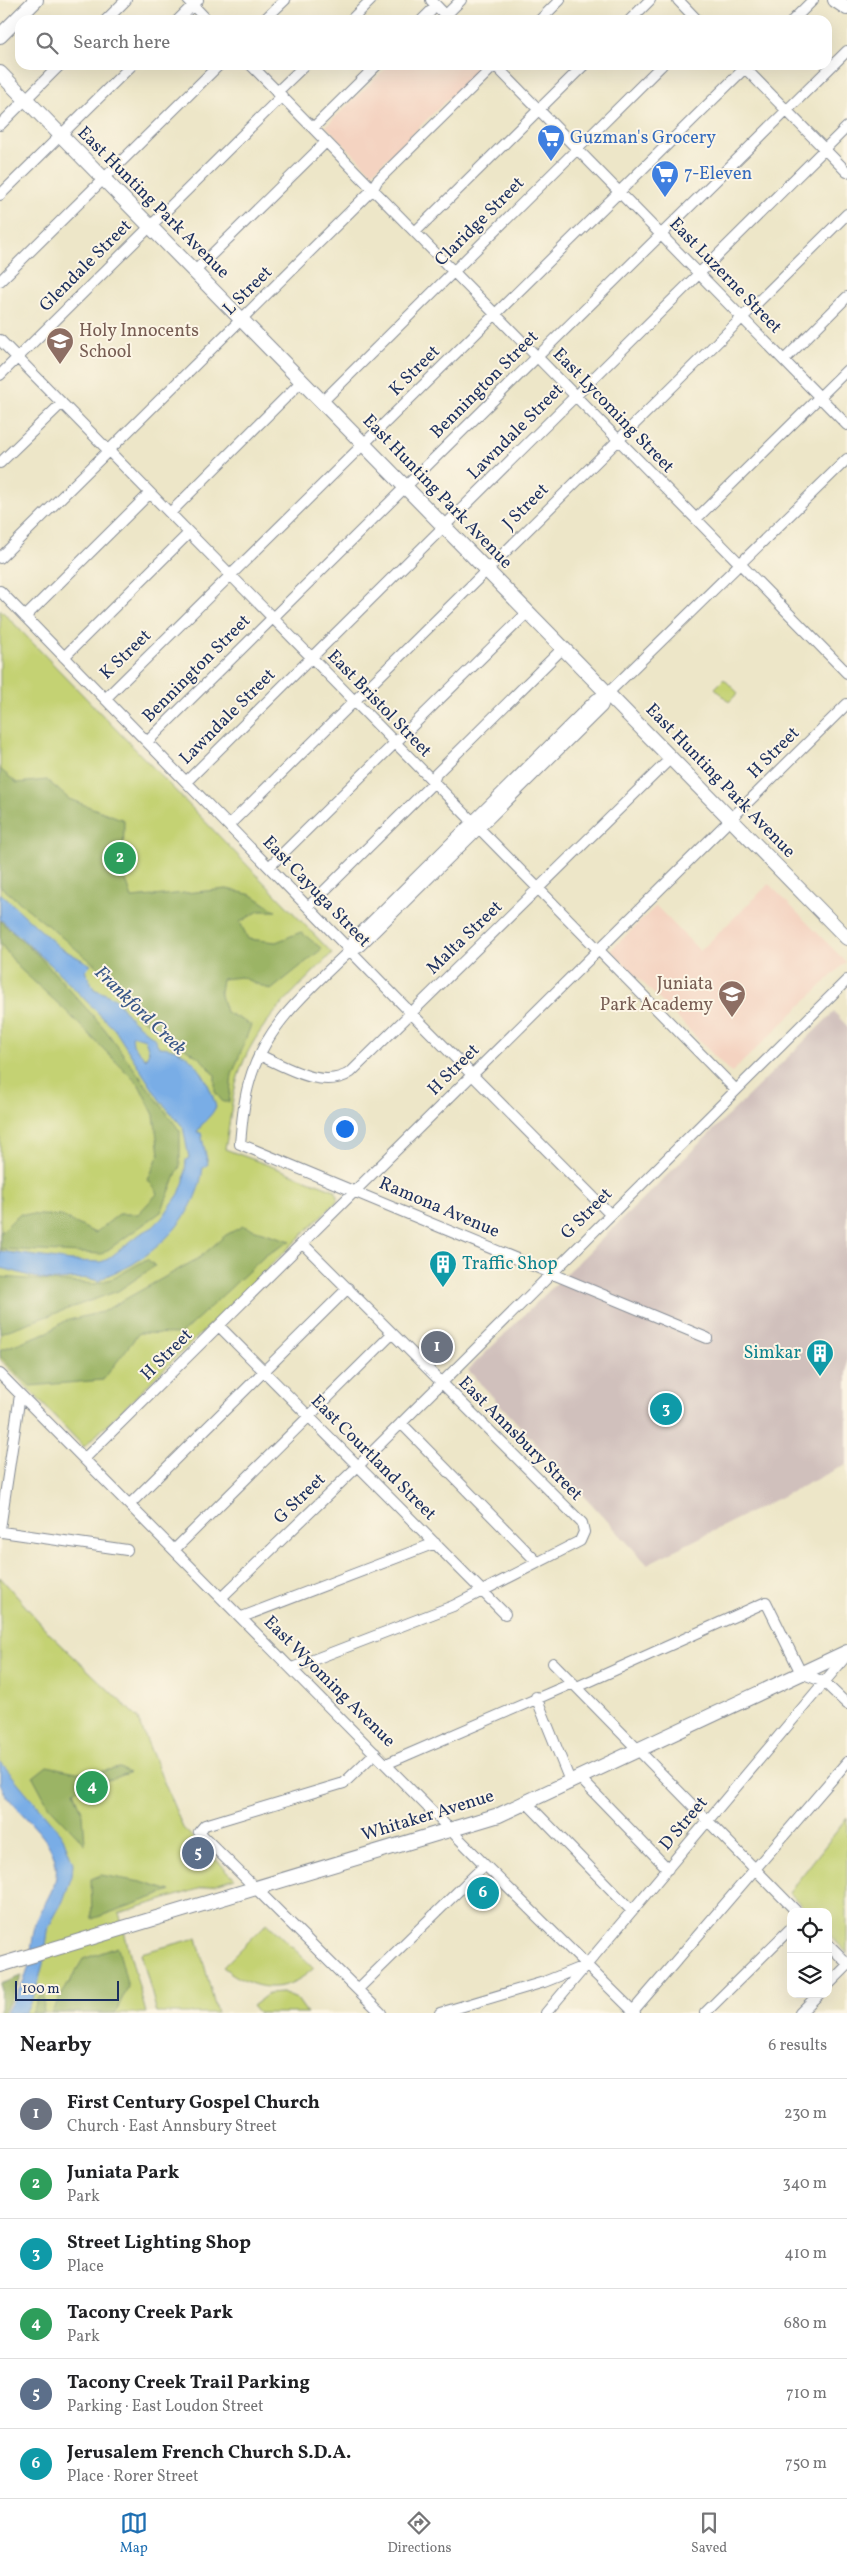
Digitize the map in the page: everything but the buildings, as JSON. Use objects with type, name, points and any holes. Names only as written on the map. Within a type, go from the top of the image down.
[{"type":"main road","points":[[21,15],[36,0]]},
{"type":"main road","points":[[835,0],[847,8]]},
{"type":"main road","points":[[0,36],[15,21]]},
{"type":"main road","name":"East Hunting Park Avenue","points":[[0,73],[847,938]]},
{"type":"main road","name":"Whitaker Avenue","points":[[0,1965],[252,1887],[499,1814],[639,1751],[801,1673],[847,1654]]},
{"type":"street","points":[[111,15],[126,0]]},
{"type":"street","points":[[269,15],[285,0]]},
{"type":"street","points":[[355,15],[371,0]]},
{"type":"street","points":[[450,15],[461,0]]},
{"type":"street","points":[[545,15],[560,0]]},
{"type":"street","points":[[635,15],[650,0]]},
{"type":"street","points":[[678,0],[693,15]]},
{"type":"street","points":[[798,15],[813,0]]},
{"type":"street","points":[[182,15],[193,2],[204,15]]},
{"type":"street","points":[[425,15],[433,3],[445,15]]},
{"type":"street","name":"Bennington Street","points":[[832,66],[847,51]]},
{"type":"street","points":[[0,125],[55,70]]},
{"type":"street","points":[[0,195],[127,70]]},
{"type":"street","points":[[0,281],[214,70]]},
{"type":"street","name":"East Lycoming Street","points":[[256,70],[847,673]]},
{"type":"street","name":"Glendale Street","points":[[0,375],[280,94],[300,70]]},
{"type":"street","points":[[313,128],[372,70]]},
{"type":"street","name":"L Street","points":[[0,558],[242,320],[373,189],[377,181],[490,70]]},
{"type":"street","name":"East Luzerne Street","points":[[500,70],[847,425]]},
{"type":"street","points":[[415,232],[579,70]]},
{"type":"street","name":"Claridge Street","points":[[322,402],[576,148],[657,70]]},
{"type":"street","name":"K Street","points":[[105,698],[364,445],[741,70]]},
{"type":"street","points":[[749,70],[847,172]]},
{"type":"street","name":"Bennington Street","points":[[147,742],[827,70]]},
{"type":"street","name":"Lawndale Street","points":[[187,781],[847,127]]},
{"type":"street","points":[[195,271],[326,142]]},
{"type":"street","name":"J Street","points":[[229,825],[353,700],[847,214]]},
{"type":"street","points":[[784,360],[847,297]]},
{"type":"street","name":"East Bristol Street","points":[[0,340],[735,1089]]},
{"type":"street","points":[[696,518],[847,370]]},
{"type":"street","points":[[170,513],[302,382]]},
{"type":"street","points":[[0,464],[62,403]]},
{"type":"street","points":[[259,1055],[268,1037],[286,1013],[350,950],[360,946],[475,826],[602,707],[608,693],[847,459]]},
{"type":"street","points":[[25,617],[150,493]]},
{"type":"street","points":[[64,656],[189,533]]},
{"type":"street","name":"East Cayuga Street","points":[[0,591],[411,1013],[610,1214]]},
{"type":"street","points":[[269,867],[528,612]]},
{"type":"street","points":[[308,907],[433,783],[436,774],[563,648]]},
{"type":"street","name":"H Street","points":[[84,1459],[847,704]]},
{"type":"street","name":"Malta Street","points":[[259,1055],[322,1081],[341,1079],[351,1072],[671,758]]},
{"type":"street","name":"G Street","points":[[222,1597],[358,1466],[735,1089],[847,980]]},
{"type":"street","name":"Ramona Avenue","points":[[259,1055],[249,1082],[240,1144],[708,1338]]},
{"type":"street","name":"East Annsbury Street","points":[[302,1243],[582,1523],[584,1532],[580,1541],[536,1562]]},
{"type":"street","points":[[130,1504],[348,1288]]},
{"type":"street","name":"East Courtland Street","points":[[219,1326],[505,1614]]},
{"type":"street","points":[[175,1549],[392,1334]]},
{"type":"street","name":"East Wyoming Avenue","points":[[0,1374],[585,1965],[634,2012]]},
{"type":"street","points":[[20,1394],[0,1529],[2,1532],[128,1550]]},
{"type":"street","points":[[292,1668],[484,1592],[536,1562],[401,1423]]},
{"type":"street","points":[[242,1617],[435,1544]]},
{"type":"street","points":[[386,1764],[536,1697],[575,1685],[766,1602],[801,1673],[824,1682],[847,1704]]},
{"type":"street","name":"D Street","points":[[546,2013],[847,1654]]},
{"type":"street","points":[[553,1663],[793,1908]]},
{"type":"street","points":[[536,1697],[574,1779],[668,1869]]},
{"type":"street","points":[[375,1753],[344,1783],[205,1824],[199,1832],[380,2013]]},
{"type":"street","points":[[634,2012],[847,1762]]},
{"type":"street","points":[[526,1802],[632,1911]]},
{"type":"street","points":[[358,1989],[486,1865]]},
{"type":"street","points":[[705,2013],[787,1932]]},
{"type":"street","points":[[832,1948],[847,1965],[832,1981]]},
{"type":"street","points":[[440,2013],[544,1982],[585,1965]]},
{"type":"street","points":[[800,2013],[815,1998]]},
{"type":"shaded area","points":[[384,70],[478,70],[372,173],[326,126]]},
{"type":"shaded area","name":"Juniata Park Academy","points":[[769,884],[846,962],[731,1073],[611,950],[656,906],[700,951]]},
{"type":"shaded area","points":[[834,1012],[847,1026],[847,1464],[647,1564],[468,1370]]},
{"type":"green space","points":[[0,609],[332,953],[290,995],[254,1041],[238,1077],[225,1149],[335,1190],[338,1196],[337,1201],[84,1447],[0,1359]]},
{"type":"green space","points":[[724,679],[738,693],[729,702],[715,688]]},
{"type":"green space","points":[[0,769],[17,783],[47,780],[69,799],[124,820],[123,871],[132,898],[227,889],[252,895],[276,911],[259,911],[240,922],[248,939],[276,942],[301,932],[322,949],[271,990],[241,977],[222,979],[220,992],[226,1012],[251,1025],[232,1075],[229,1102],[223,1102],[215,1092],[215,1075],[201,1059],[138,1016],[105,973],[0,886]]},
{"type":"green space","points":[[0,921],[39,956],[104,1028],[180,1131],[180,1166],[161,1212],[102,1254],[0,1249],[0,1233],[19,1214],[62,1216],[95,1233],[119,1214],[138,1214],[158,1193],[148,1180],[159,1154],[154,1115],[139,1085],[65,1010],[19,968],[0,943]]},
{"type":"green space","points":[[243,1226],[291,1241],[266,1255],[181,1334],[139,1333],[103,1380],[30,1386],[0,1356],[0,1350],[48,1332],[65,1321],[102,1312],[199,1258],[226,1235]]},
{"type":"green space","points":[[147,1259],[155,1266],[118,1291],[0,1333],[0,1277],[95,1284],[114,1278]]},
{"type":"green space","points":[[0,1577],[49,1633],[137,1717],[183,1828],[235,1878],[119,1913],[146,2013],[11,2013],[24,1990],[62,1870],[56,1839],[0,1770]]},
{"type":"green space","points":[[47,1766],[86,1774],[120,1768],[129,1773],[74,1791],[83,1814],[85,1844],[48,1805],[33,1777]]},
{"type":"green space","points":[[847,1818],[847,1953],[832,1937],[832,1908],[804,1908],[789,1892]]},
{"type":"green space","points":[[101,1875],[141,1882],[171,1891],[92,1919],[91,1879]]},
{"type":"green space","points":[[267,1923],[314,1968],[303,1977],[291,1983],[268,1987],[246,1981],[223,1967]]},
{"type":"green space","points":[[197,1938],[217,2013],[157,2013],[141,1953]]},
{"type":"green space","points":[[118,1947],[128,1987],[115,2013],[51,2013],[83,1959]]},
{"type":"green space","points":[[22,1976],[4,2013],[0,2013],[1,1984]]},
{"type":"green space","points":[[45,1992],[43,2013],[32,2013],[38,1999]]},
{"type":"green space","points":[[282,1993],[297,1999],[307,2013],[258,2013],[252,2006],[268,1994]]},
{"type":"water","points":[[0,893],[59,947],[91,965],[85,971],[94,989],[115,998],[131,1019],[154,1038],[159,1047],[171,1048],[189,1058],[203,1075],[213,1096],[216,1107],[197,1132],[201,1133],[208,1164],[203,1168],[200,1184],[188,1211],[169,1235],[146,1255],[133,1264],[99,1281],[81,1278],[51,1280],[0,1268],[0,1251],[71,1261],[101,1262],[108,1259],[140,1234],[153,1227],[179,1194],[184,1181],[186,1160],[189,1158],[183,1127],[159,1099],[115,1030],[51,965],[0,919]],"holes":[[[132,1035],[145,1039],[149,1051],[146,1059],[133,1045]]]},
{"type":"water","points":[[0,1761],[63,1837],[73,1863],[72,1876],[63,1901],[49,1926],[43,1964],[35,1993],[25,2013],[6,2013],[26,1975],[35,1927],[52,1888],[56,1869],[49,1846],[3,1790],[0,1783]]},
{"type":"place","name":"Guzman's Grocery","points":[[551,162]]},
{"type":"place","name":"7-Eleven","points":[[665,198]]},
{"type":"place","name":"Holy Innocents School","points":[[60,365]]},
{"type":"place","name":"Juniata Park","points":[[120,858]]},
{"type":"place","name":"Juniata Park Academy","points":[[732,1018]]},
{"type":"place","name":"Traffic Shop","points":[[443,1288]]},
{"type":"place","name":"First Century Gospel Church","points":[[437,1347]]},
{"type":"place","name":"Simkar","points":[[820,1377]]},
{"type":"place","name":"Street Lighting Shop","points":[[666,1409]]},
{"type":"place","name":"Tacony Creek Park","points":[[92,1787]]},
{"type":"place","name":"Tacony Creek Trail Parking","points":[[198,1853]]},
{"type":"place","name":"Jerusalem French Church S.D.A.","points":[[483,1893]]},
{"type":"water label","name":"Frankford Creek","points":[[140,1011]]}]
